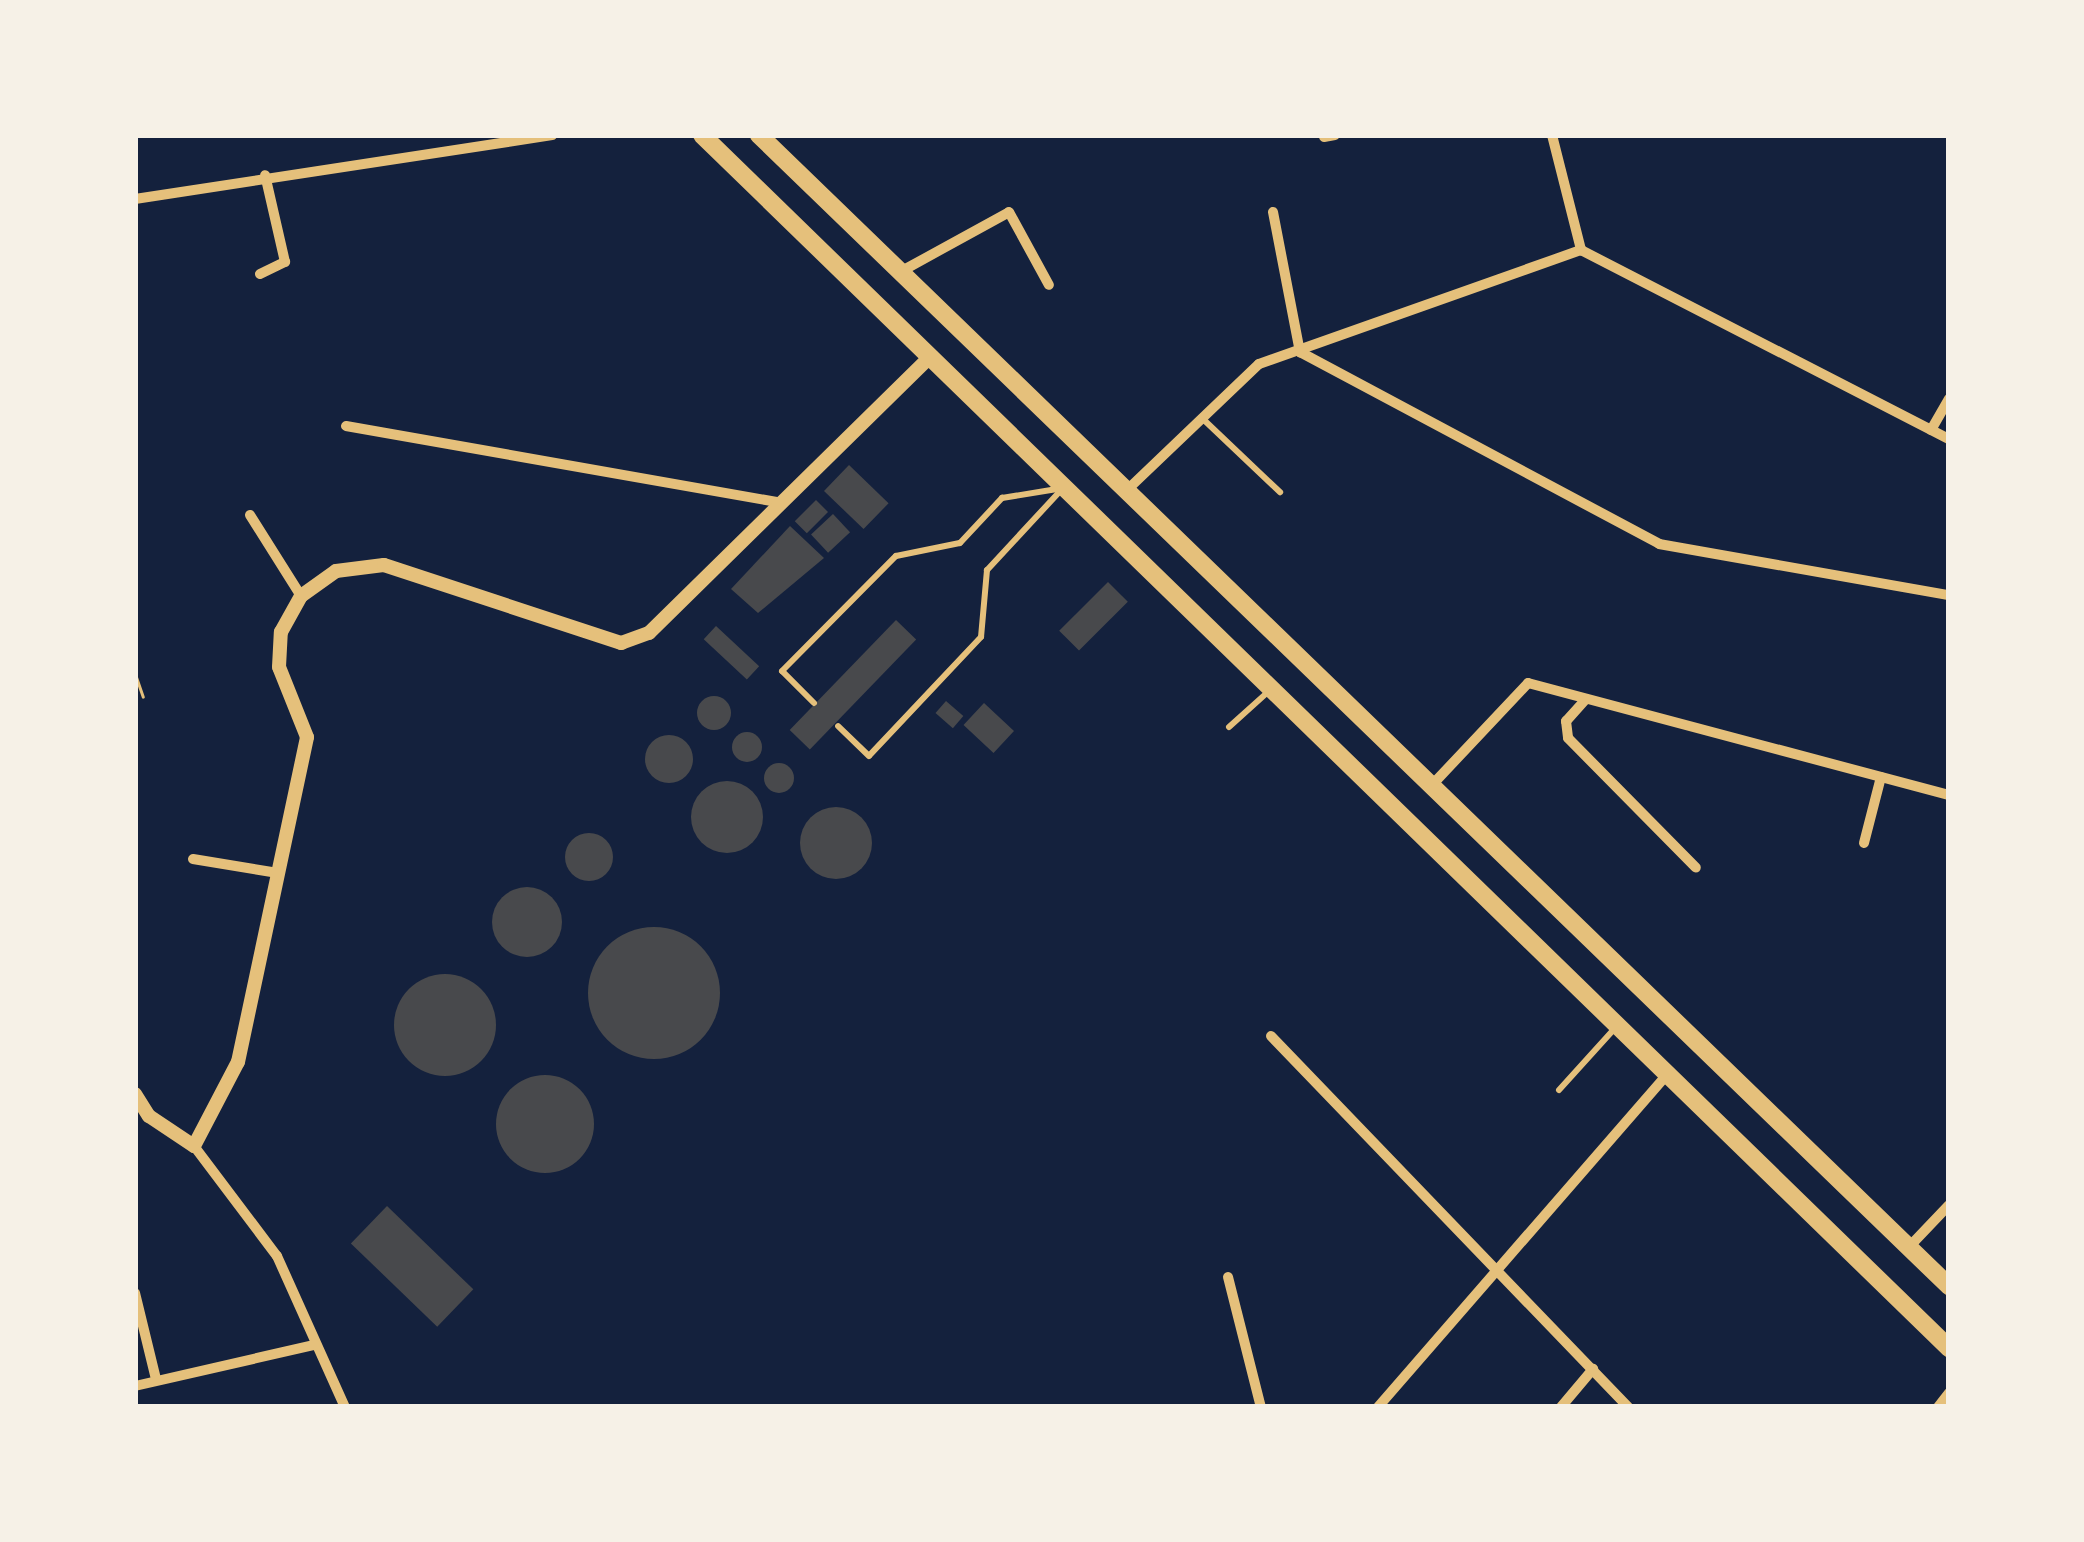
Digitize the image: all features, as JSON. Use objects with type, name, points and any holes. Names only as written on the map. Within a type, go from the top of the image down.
[{"type":"main road","points":[[702,135],[1949,1348]]},
{"type":"main road","points":[[759,135],[1949,1286]]},
{"type":"main road","points":[[1064,488],[1091,459]]},
{"type":"main road","points":[[1272,689],[1300,658]]},
{"type":"street","points":[[135,199],[266,175],[552,135]]},
{"type":"street","points":[[1552,135],[1581,250]]},
{"type":"street","points":[[260,274],[285,262],[266,175]]},
{"type":"street","points":[[900,272],[1009,212],[1049,285]]},
{"type":"street","points":[[1273,212],[1300,352]]},
{"type":"street","points":[[1126,491],[1259,364],[1581,250],[1949,439]]},
{"type":"street","points":[[1300,352],[1659,544],[1949,595]]},
{"type":"street","points":[[194,1146],[238,1062],[307,737],[279,667],[281,632],[301,596],[336,571],[383,565],[620,643],[649,633],[929,358]]},
{"type":"street","points":[[1931,430],[1949,398]]},
{"type":"street","points":[[346,426],[782,503]]},
{"type":"street","points":[[250,515],[301,596]]},
{"type":"street","points":[[1432,785],[1528,683],[1949,795]]},
{"type":"street","points":[[1588,699],[1566,721],[1568,738],[1696,868]]},
{"type":"street","points":[[1864,844],[1881,777]]},
{"type":"street","points":[[193,860],[278,873]]},
{"type":"street","points":[[1271,1036],[1628,1407]]},
{"type":"street","points":[[1378,1407],[1492,1267],[1667,1074]]},
{"type":"street","points":[[135,1094],[149,1116],[194,1146],[277,1256],[345,1407]]},
{"type":"street","points":[[1910,1247],[1948,1208]]},
{"type":"street","points":[[1228,1277],[1261,1407]]},
{"type":"street","points":[[135,1293],[156,1379]]},
{"type":"street","points":[[135,1385],[314,1345]]},
{"type":"street","points":[[1561,1407],[1592,1369]]},
{"type":"street","points":[[1938,1407],[1949,1393]]},
{"type":"lane","points":[[1202,418],[1280,493]]},
{"type":"lane","points":[[814,703],[782,671],[896,556],[960,543],[1002,498],[1064,488]]},
{"type":"lane","points":[[838,726],[868,755],[933,688],[981,637],[987,570],[1064,488]]},
{"type":"lane","points":[[1229,727],[1272,689]]},
{"type":"lane","points":[[1559,1090],[1618,1025]]},
{"type":"path","points":[[135,674],[143,697]]},
{"type":"building","points":[[849,465],[889,503],[864,529],[824,491]]},
{"type":"building","points":[[816,500],[828,512],[807,533],[795,521]]},
{"type":"building","points":[[833,514],[850,532],[828,553],[811,534]]},
{"type":"building","points":[[790,526],[824,558],[758,613],[731,589]]},
{"type":"building","points":[[1108,582],[1128,602],[1079,651],[1059,631]]},
{"type":"building","points":[[896,620],[916,639],[810,750],[790,730]]},
{"type":"building","points":[[716,626],[759,666],[747,679],[704,639]]},
{"type":"building","points":[[714,696],[726,701],[731,713],[726,725],[714,730],[702,725],[697,713],[702,701]]},
{"type":"building","points":[[946,701],[963,716],[953,728],[936,713]]},
{"type":"building","points":[[984,703],[1014,731],[994,753],[964,725]]},
{"type":"building","points":[[747,732],[762,747],[747,762],[732,747]]},
{"type":"building","points":[[669,735],[686,742],[693,759],[686,776],[669,783],[652,776],[645,759],[652,742]]},
{"type":"building","points":[[779,763],[794,778],[779,793],[764,778]]},
{"type":"building","points":[[727,781],[753,791],[763,817],[753,843],[727,853],[701,843],[691,817],[701,791]]},
{"type":"building","points":[[836,807],[861,818],[872,843],[861,868],[836,879],[811,868],[800,843],[811,818]]},
{"type":"building","points":[[589,833],[606,840],[613,857],[606,874],[589,881],[572,874],[565,857],[572,840]]},
{"type":"building","points":[[527,887],[552,897],[562,922],[552,947],[527,957],[502,947],[492,922],[502,897]]},
{"type":"building","points":[[654,927],[679,932],[701,946],[715,968],[720,993],[715,1018],[701,1040],[679,1054],[654,1059],[629,1054],[607,1040],[593,1018],[588,993],[593,968],[607,946],[629,932]]},
{"type":"building","points":[[445,974],[464,978],[481,989],[492,1006],[496,1025],[492,1044],[481,1061],[464,1072],[445,1076],[426,1072],[409,1061],[398,1044],[394,1025],[398,1006],[409,989],[426,978]]},
{"type":"building","points":[[535,1075],[555,1075],[580,1089],[591,1105],[591,1143],[580,1159],[555,1173],[535,1173],[504,1151],[496,1134],[496,1114],[518,1083]]},
{"type":"building","points":[[387,1206],[473,1289],[437,1327],[351,1243]]}]
